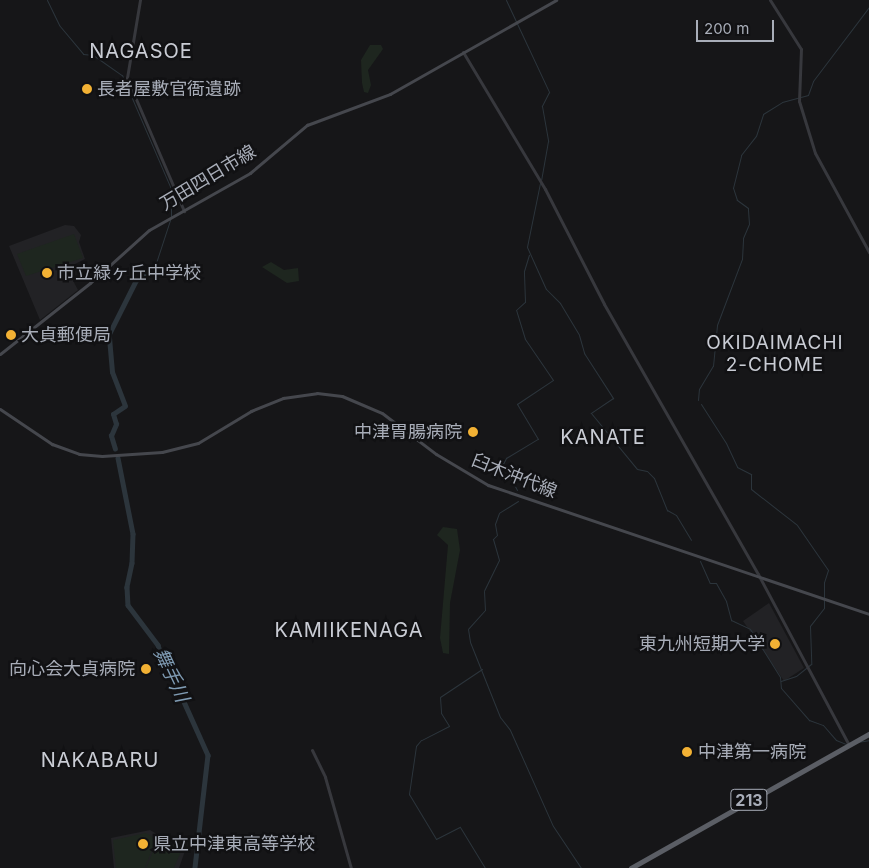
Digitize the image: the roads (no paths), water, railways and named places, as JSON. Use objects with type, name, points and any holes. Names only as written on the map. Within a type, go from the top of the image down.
[{"type":"highway","name":"213","points":[[630,868],[869,734]]},
{"type":"main road","name":"万田四日市線","points":[[0,354],[90,283],[149,230],[250,173],[307,125],[387,95],[556,0]]},
{"type":"main road","name":"臼木沖代線","points":[[0,409],[33,434],[59,448],[79,454],[106,456],[157,452],[198,443],[251,411],[289,397],[323,393],[342,396],[382,413],[436,454],[488,485],[869,614]]},
{"type":"street","points":[[140,0],[127,78],[184,211]]},
{"type":"street","points":[[770,0],[800,46],[799,100],[815,153],[869,252]]},
{"type":"street","points":[[463,52],[545,188],[604,304],[760,577],[850,745]]},
{"type":"street","points":[[312,750],[325,777],[351,868]]},
{"type":"waterway","points":[[47,0],[59,25],[83,54],[93,55],[122,75],[177,203],[171,208],[171,216]]},
{"type":"waterway","points":[[506,0],[549,92],[542,106],[548,141],[541,179]]},
{"type":"waterway","points":[[698,400],[699,389],[713,366],[717,325],[742,259],[743,238],[749,224],[748,208],[737,200],[733,188],[741,155],[756,136],[763,114],[782,102],[808,95],[813,81],[869,7]]},
{"type":"waterway","points":[[540,183],[527,247],[546,289],[560,303],[579,335],[584,353],[613,398],[591,413],[637,469],[647,471],[654,478],[667,510],[676,515],[691,540]]},
{"type":"waterway","points":[[148,273],[154,269],[170,220]]},
{"type":"waterway","points":[[517,490],[503,464],[506,458],[538,439],[517,404],[553,380],[525,339],[516,310],[525,302],[524,271],[529,255]]},
{"type":"waterway","name":"舞手川","points":[[115,449],[111,436],[116,424],[113,414],[125,406],[112,372],[109,334],[136,280],[148,273]]},
{"type":"waterway","points":[[701,404],[726,443],[737,467],[751,474],[751,489],[797,525],[828,570],[824,582],[824,608],[810,626],[811,664],[796,676],[781,681]]},
{"type":"waterway","name":"舞手川","points":[[118,458],[133,534],[132,563],[127,587],[128,605],[158,645],[163,660],[176,676],[181,695],[208,755],[195,868]]},
{"type":"waterway","points":[[518,501],[499,513],[495,524],[497,535],[493,539],[499,560],[484,591],[485,610],[468,629],[470,642],[500,717],[510,730],[553,826],[581,868]]},
{"type":"waterway","points":[[700,561],[710,583],[716,583],[726,601],[731,620],[750,629],[780,677],[781,688],[809,720],[823,725],[836,740],[846,744]]},
{"type":"waterway","points":[[482,669],[440,697],[441,713],[449,726],[421,740],[416,746],[409,794],[436,839],[460,827],[485,868]]},
{"type":"waterway","points":[[857,742],[869,740]]},
{"type":"place","name":"長者屋敷官衙遺跡","points":[[87,89]]},
{"type":"place","name":"市立緑ヶ丘中学校","points":[[47,273]]},
{"type":"place","name":"大貞郵便局","points":[[11,335]]},
{"type":"place","name":"中津胃腸病院","points":[[473,432]]},
{"type":"place","name":"東九州短期大学","points":[[775,644]]},
{"type":"place","name":"向心会大貞病院","points":[[146,669]]},
{"type":"place","name":"中津第一病院","points":[[687,752]]},
{"type":"place","name":"県立中津東高等学校","points":[[143,844]]},
{"type":"district","name":"NAGASOE","points":[[141,51]]},
{"type":"district","name":"OKIDAIMACHI 2-CHOME","points":[[775,354]]},
{"type":"district","name":"KANATE","points":[[603,437]]},
{"type":"district","name":"KAMIIKENAGA","points":[[349,630]]},
{"type":"district","name":"NAKABARU","points":[[100,760]]}]
